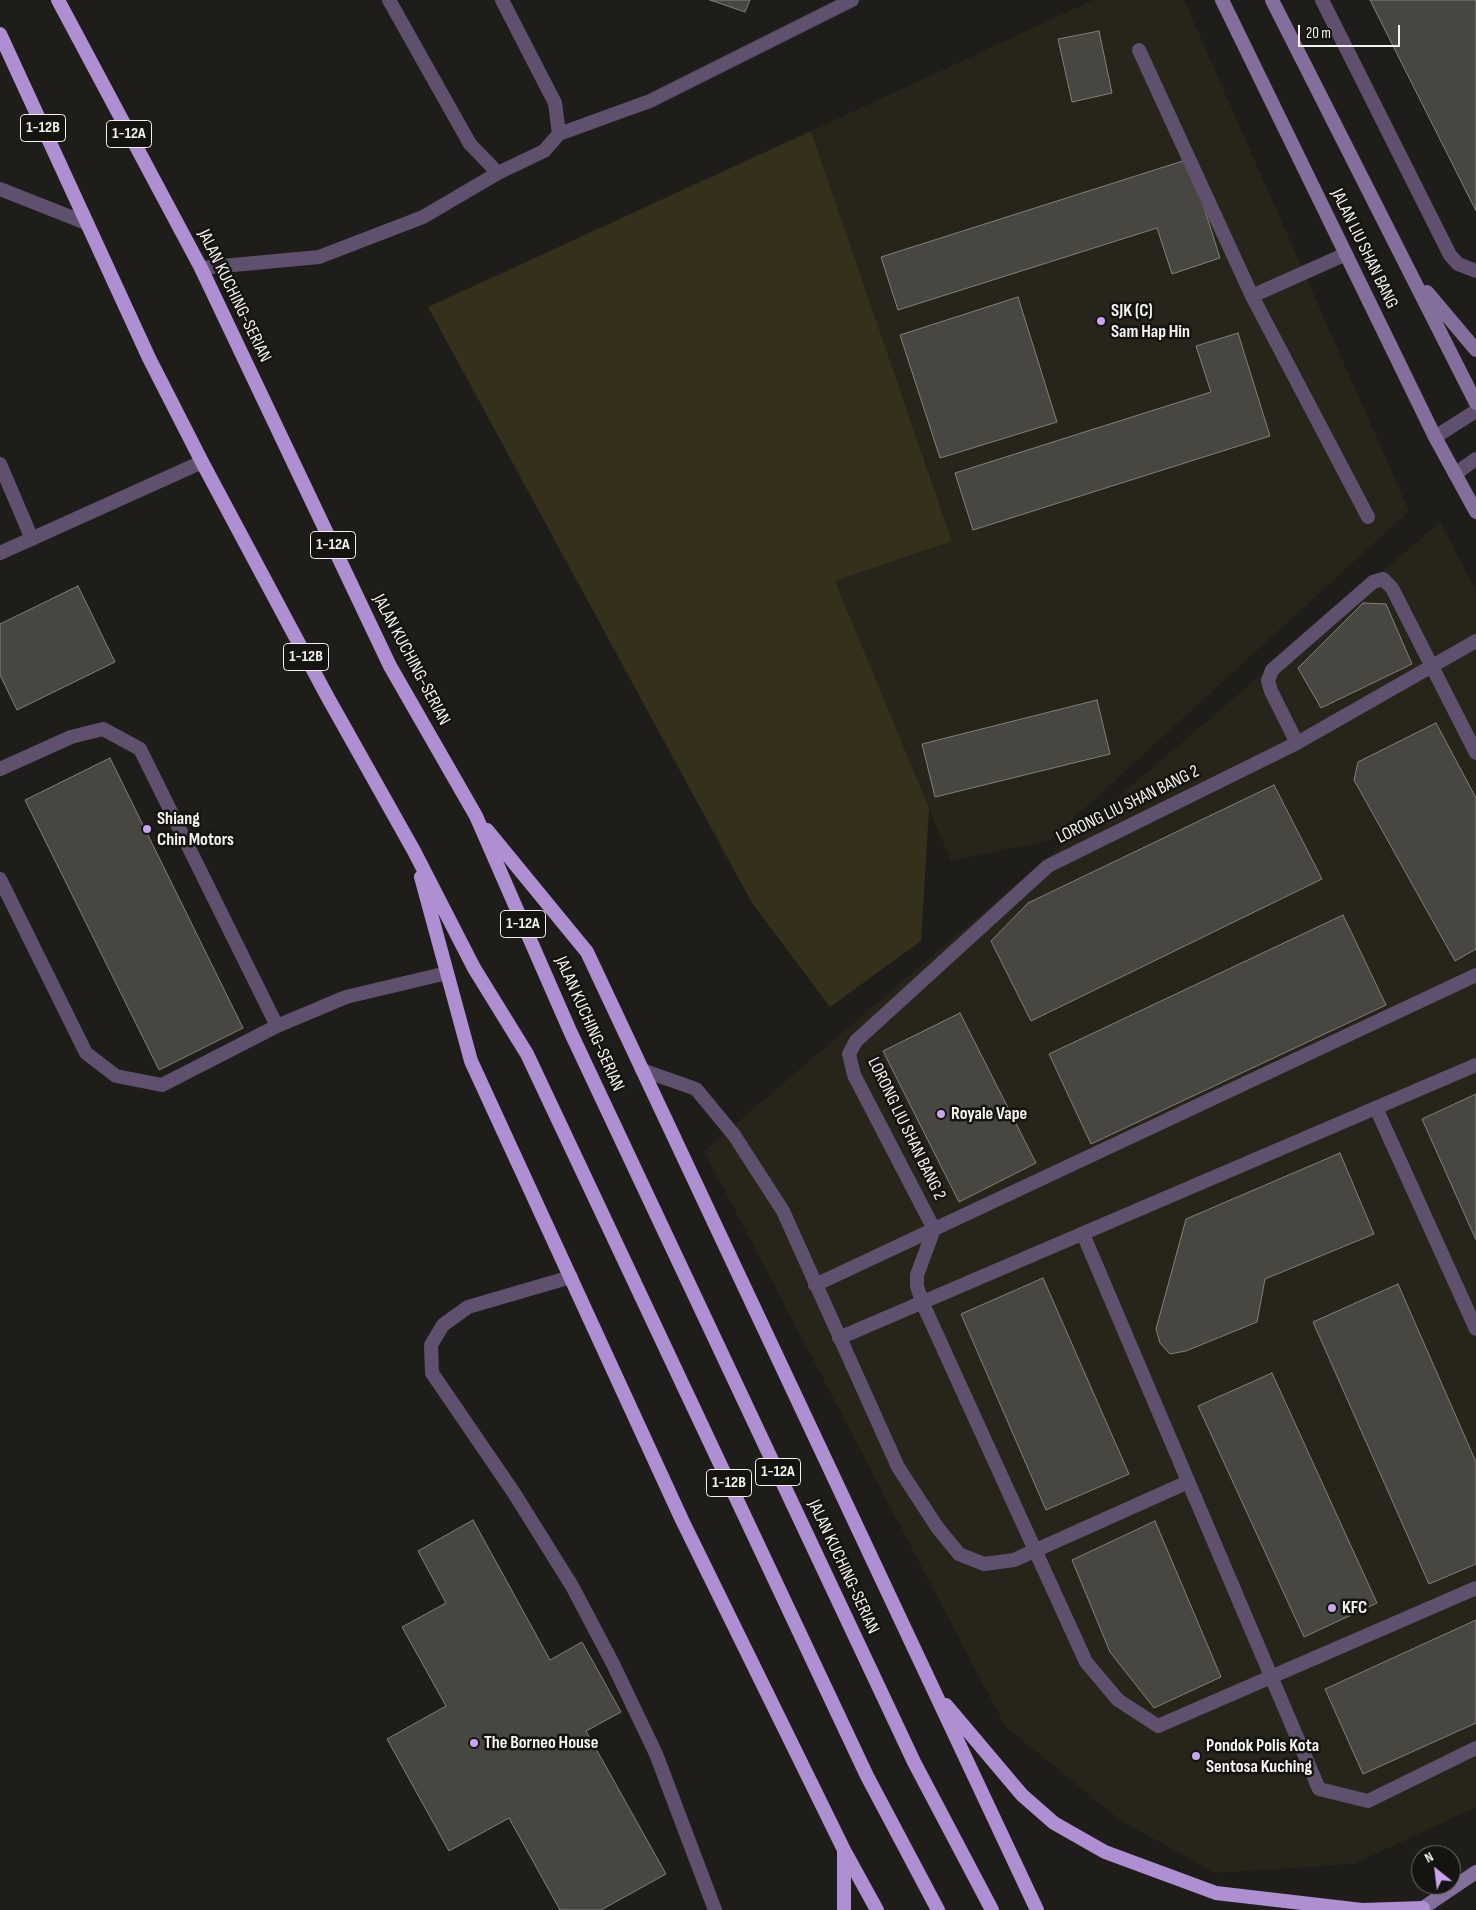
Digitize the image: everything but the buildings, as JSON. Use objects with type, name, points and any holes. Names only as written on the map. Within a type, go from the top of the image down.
[{"type":"highway","name":"JALAN KUCHING-SERIAN","points":[[58,0],[201,268],[390,666],[476,816],[570,1031],[914,1762],[992,1910]]},
{"type":"highway","name":"1-12B","points":[[0,34],[149,358],[202,462],[326,696],[414,851],[474,968],[527,1054],[867,1776],[938,1910]]},
{"type":"highway","points":[[476,816],[587,952],[1037,1910]]},
{"type":"highway","points":[[414,851],[471,1061],[682,1520],[844,1850],[877,1910]]},
{"type":"highway","points":[[934,1691],[1022,1795],[1054,1823],[1105,1852],[1216,1893],[1362,1910],[1421,1909]]},
{"type":"highway","points":[[844,1850],[844,1910]]},
{"type":"main road","name":"JALAN LIU SHAN BANG","points":[[1222,0],[1435,437],[1476,512]]},
{"type":"main road","name":"JALAN LIU SHAN BANG","points":[[1272,0],[1476,403]]},
{"type":"main road","points":[[1410,272],[1476,350]]},
{"type":"main road","points":[[1421,1909],[1476,1872]]},
{"type":"street","points":[[389,0],[470,144],[498,173]]},
{"type":"street","points":[[502,0],[555,103],[559,134]]},
{"type":"street","points":[[201,268],[319,256],[423,217],[498,173],[544,151],[559,134],[650,101],[852,0]]},
{"type":"street","points":[[1322,0],[1450,255],[1458,264],[1476,271]]},
{"type":"street","points":[[1139,50],[1252,296],[1368,517]]},
{"type":"street","points":[[0,190],[86,222]]},
{"type":"street","points":[[1252,296],[1346,254]]},
{"type":"street","points":[[1435,437],[1476,411]]},
{"type":"street","points":[[1455,474],[1476,460]]},
{"type":"street","points":[[0,553],[202,462]]},
{"type":"street","points":[[0,464],[32,539]]},
{"type":"street","points":[[1297,743],[1271,691],[1268,681],[1272,670],[1373,582],[1383,579],[1392,588],[1476,753]]},
{"type":"street","name":"LORONG LIU SHAN BANG 2","points":[[1476,641],[1297,743],[1048,866],[856,1041],[849,1054],[854,1075],[934,1229],[1476,975]]},
{"type":"street","points":[[0,770],[71,737],[102,729],[140,750],[278,1026]]},
{"type":"street","points":[[0,879],[86,1053],[116,1076],[162,1085],[278,1026],[346,997],[447,973]]},
{"type":"street","points":[[839,1338],[1476,1065]]},
{"type":"street","points":[[642,1070],[696,1089],[734,1135],[783,1211],[814,1285],[898,1467],[937,1527],[959,1554],[984,1564],[1014,1560],[1188,1482]]},
{"type":"street","points":[[1376,1108],[1476,1328]]},
{"type":"street","points":[[814,1285],[934,1229]]},
{"type":"street","points":[[934,1229],[916,1275],[922,1302],[1086,1662],[1118,1700],[1158,1726],[1476,1588]]},
{"type":"street","points":[[1083,1234],[1319,1789],[1368,1801],[1476,1748]]},
{"type":"street","points":[[571,1277],[468,1307],[443,1325],[431,1345],[432,1373],[514,1493],[556,1560],[614,1664],[656,1754],[715,1910]]},
{"type":"shaded area","name":"SJK (C) Sam Hap Hin","points":[[1093,0],[1184,0],[1409,511],[1049,841],[951,861],[835,581],[952,540],[811,131]]},
{"type":"shaded area","points":[[811,131],[952,541],[835,581],[929,808],[921,941],[830,1007],[752,903],[428,307]]},
{"type":"shaded area","points":[[1440,522],[1476,591],[1476,1807],[1354,1864],[1215,1873],[1120,1820],[1005,1726],[704,1151]]},
{"type":"place","name":"SJK (C) Sam Hap Hin","points":[[1101,321]]},
{"type":"place","name":"Shiang Chin Motors","points":[[147,829]]},
{"type":"place","name":"Royale Vape","points":[[941,1114]]},
{"type":"place","name":"KFC","points":[[1332,1608]]},
{"type":"place","name":"The Borneo House","points":[[474,1743]]},
{"type":"place","name":"Pondok Polis Kota Sentosa Kuching","points":[[1196,1756]]}]
